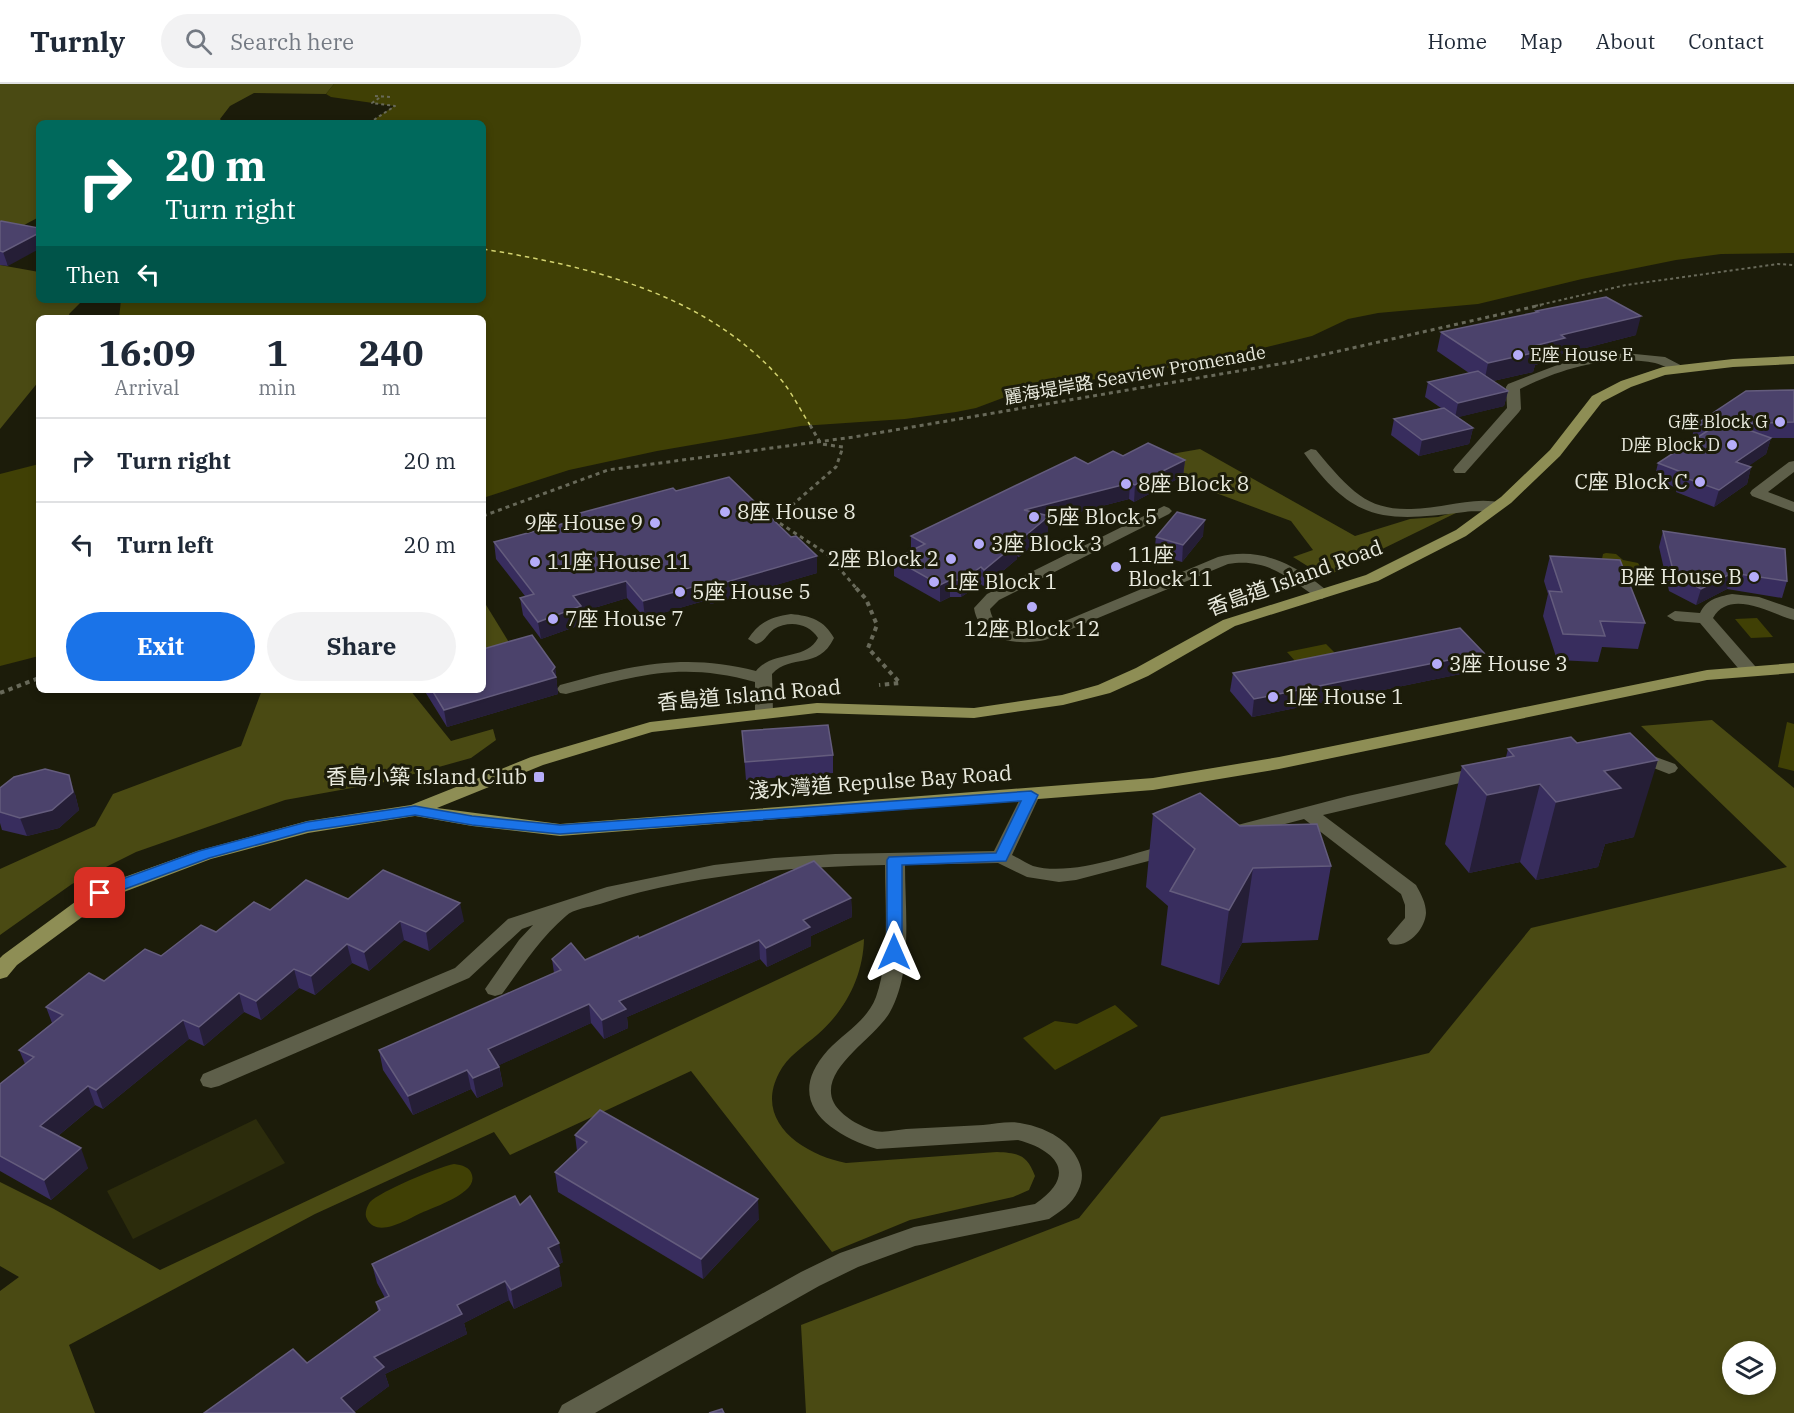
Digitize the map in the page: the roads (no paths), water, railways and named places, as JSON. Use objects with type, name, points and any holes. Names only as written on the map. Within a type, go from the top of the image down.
[{"type":"main road","name":"香島道 Island Road","points":[[415,810],[537,761],[650,727],[764,712],[845,708],[957,714],[1000,710],[1084,695],[1142,672],[1229,623],[1372,578],[1461,533],[1506,500],[1555,453],[1597,399],[1626,384],[1663,371],[1733,363],[1794,360]]},
{"type":"main road","name":"淺水灣道 Repulse Bay Road","points":[[0,972],[10,960],[100,893],[204,855],[307,827],[415,810],[472,820],[560,830],[1153,784],[1224,773],[1707,675],[1794,668]]},
{"type":"street","points":[[1460,470],[1514,409],[1513,387],[1529,378],[1570,365],[1617,358],[1642,357],[1661,360],[1681,369]]},
{"type":"street","points":[[1311,453],[1350,498],[1372,507],[1418,514],[1469,505],[1497,506]]},
{"type":"street","points":[[1794,465],[1757,494],[1794,507]]},
{"type":"street","points":[[1164,511],[993,597],[982,609],[981,616],[985,623],[992,629],[1011,636],[1045,635],[1224,560],[1235,558],[1260,558],[1273,561],[1322,594]]},
{"type":"street","points":[[1705,618],[1707,610],[1713,604],[1737,599],[1762,602],[1794,615]]},
{"type":"street","points":[[1675,616],[1705,618],[1749,670]]},
{"type":"street","points":[[756,639],[758,633],[771,623],[790,619],[819,626],[826,638],[824,645],[810,655],[772,664],[764,674],[764,712]]},
{"type":"street","points":[[566,689],[633,669],[675,665],[720,668],[764,679]]},
{"type":"street","points":[[1618,750],[1636,754],[1669,768]]},
{"type":"street","points":[[1216,837],[1348,801],[1507,767]]},
{"type":"street","points":[[1001,858],[1031,795]]},
{"type":"street","points":[[1307,812],[1408,891],[1415,900],[1416,922],[1408,932],[1397,939]]},
{"type":"street","points":[[211,1080],[462,973],[515,924],[564,906],[624,890],[714,872],[805,862],[1001,858],[1027,871],[1059,876],[1076,874],[1193,843]]},
{"type":"street","points":[[571,1413],[810,1279],[849,1260],[914,1237],[1041,1212],[1056,1204],[1066,1192],[1070,1179],[1070,1166],[1063,1152],[1036,1134],[1018,1131],[877,1140],[859,1136],[843,1128],[830,1116],[820,1092],[827,1067],[875,1018],[887,998],[891,983],[894,967],[895,860]]},
{"type":"street","points":[[495,989],[526,945],[564,906]]},
{"type":"place","name":"E座 House E","points":[[1518,355]]},
{"type":"place","name":"G座 Block G","points":[[1780,422]]},
{"type":"place","name":"D座 Block D","points":[[1732,445]]},
{"type":"place","name":"C座 Block C","points":[[1700,482]]},
{"type":"place","name":"8座 Block 8","points":[[1126,484]]},
{"type":"place","name":"8座 House 8","points":[[725,512]]},
{"type":"place","name":"5座 Block 5","points":[[1034,517]]},
{"type":"place","name":"9座 House 9","points":[[655,523]]},
{"type":"place","name":"3座 Block 3","points":[[979,544]]},
{"type":"place","name":"2座 Block 2","points":[[951,559]]},
{"type":"place","name":"11座 House 11","points":[[535,562]]},
{"type":"place","name":"11座 Block 11","points":[[1116,567]]},
{"type":"place","name":"B座 House B","points":[[1754,577]]},
{"type":"place","name":"1座 Block 1","points":[[934,582]]},
{"type":"place","name":"5座 House 5","points":[[680,592]]},
{"type":"place","name":"12座 Block 12","points":[[1032,607]]},
{"type":"place","name":"7座 House 7","points":[[553,619]]},
{"type":"place","name":"3座 House 3","points":[[1437,664]]},
{"type":"place","name":"1座 House 1","points":[[1273,697]]},
{"type":"place","name":"香島小築 Island Club","points":[[539,777]]}]
